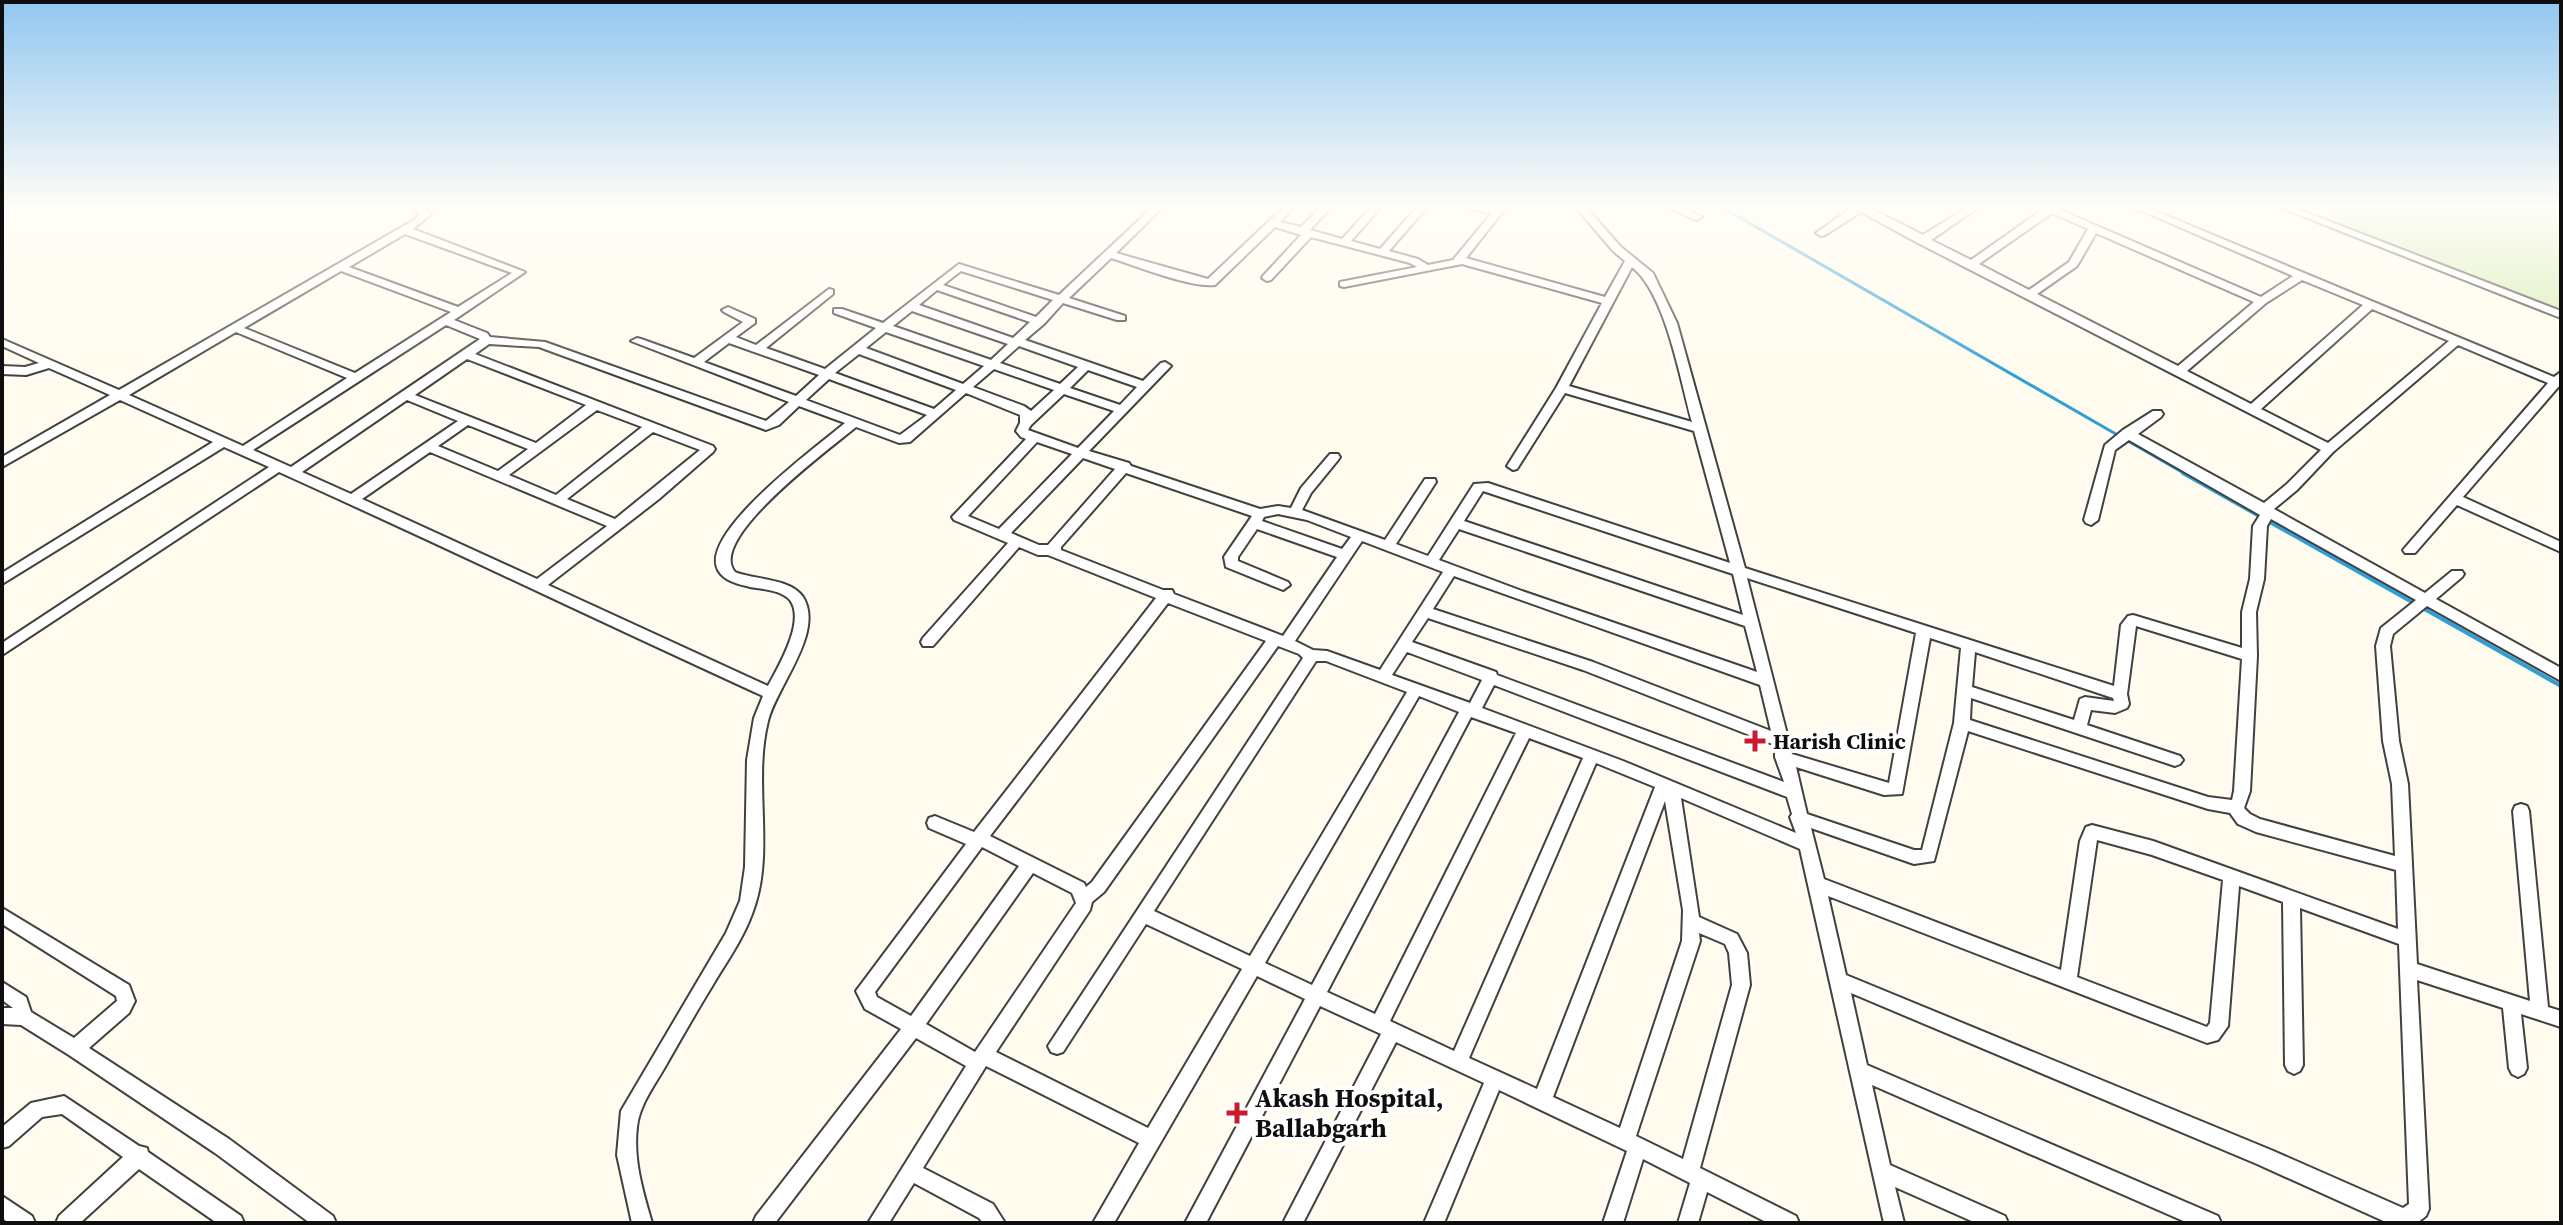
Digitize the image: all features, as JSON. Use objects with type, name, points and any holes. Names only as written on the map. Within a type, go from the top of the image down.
[{"type":"street","points":[[2,463],[348,262]]},
{"type":"street","points":[[243,451],[517,275],[519,270],[497,262]]},
{"type":"street","points":[[637,341],[902,440],[913,436],[1040,322],[1101,262]]},
{"type":"street","points":[[1136,262],[1211,283],[1232,262]]},
{"type":"street","points":[[1267,278],[1280,262]]},
{"type":"street","points":[[1416,262],[1427,269]]},
{"type":"street","points":[[1344,284],[1457,262]]},
{"type":"street","points":[[1468,262],[1608,301]]},
{"type":"street","points":[[1513,466],[1562,388],[1629,262]]},
{"type":"street","points":[[1632,262],[1649,275],[1662,298],[1738,568],[1841,981],[1894,1223]]},
{"type":"street","points":[[1964,262],[2329,449]]},
{"type":"street","points":[[1970,265],[1974,262]]},
{"type":"street","points":[[2028,295],[2074,262]]},
{"type":"street","points":[[2173,262],[2262,301]]},
{"type":"street","points":[[2267,262],[2558,379],[2410,550]]},
{"type":"street","points":[[2425,262],[2561,315]]},
{"type":"street","points":[[339,267],[459,311]]},
{"type":"street","points":[[2,650],[468,355],[487,340],[541,344],[759,426],[775,422],[795,401],[954,269],[963,267],[1121,318]]},
{"type":"street","points":[[2180,371],[2262,301],[2300,276]]},
{"type":"street","points":[[935,286],[1040,322]]},
{"type":"street","points":[[758,349],[829,292]]},
{"type":"street","points":[[2253,409],[2371,304]]},
{"type":"street","points":[[910,306],[1145,386]]},
{"type":"street","points":[[695,363],[751,321],[728,310]]},
{"type":"street","points":[[838,311],[1123,410]]},
{"type":"street","points":[[446,321],[483,335],[487,340]]},
{"type":"street","points":[[235,328],[357,378]]},
{"type":"street","points":[[727,338],[937,414]]},
{"type":"street","points":[[2234,807],[2238,805],[2242,791],[2250,656],[2249,612],[2257,579],[2264,516],[2329,449],[2457,340]]},
{"type":"street","points":[[2,342],[772,694]]},
{"type":"street","points":[[858,349],[1024,411],[1026,423],[1023,433],[1034,438],[1125,466],[1345,555]]},
{"type":"street","points":[[468,355],[705,445],[708,451],[539,585]]},
{"type":"street","points":[[2,370],[17,372],[49,364]]},
{"type":"street","points":[[1026,423],[1086,366]]},
{"type":"street","points":[[1002,534],[1165,366]]},
{"type":"street","points":[[1562,388],[1699,428]]},
{"type":"street","points":[[405,395],[538,448]]},
{"type":"street","points":[[500,476],[596,404]]},
{"type":"street","points":[[2091,520],[2104,459],[2122,437],[2157,414]]},
{"type":"street","points":[[352,500],[467,420]]},
{"type":"street","points":[[642,1223],[625,1154],[624,1137],[630,1111],[746,909],[753,862],[757,742],[763,714],[796,640],[800,621],[799,603],[786,590],[733,578],[724,568],[723,555],[743,519],[854,422]]},
{"type":"street","points":[[557,500],[652,426]]},
{"type":"street","points":[[2122,437],[2420,605],[2561,675]]},
{"type":"street","points":[[1034,438],[959,514],[962,519],[1038,550],[1053,550],[1063,558],[1167,594],[1311,655],[1327,656],[1592,756],[1806,844]]},
{"type":"street","points":[[2,579],[222,442]]},
{"type":"street","points":[[429,447],[617,525]]},
{"type":"street","points":[[1295,512],[1306,491],[1334,457]]},
{"type":"street","points":[[1053,550],[1125,466]]},
{"type":"street","points":[[1388,546],[1430,482]]},
{"type":"street","points":[[1431,562],[1479,487],[1488,487],[2120,694]]},
{"type":"street","points":[[2456,499],[2561,547]]},
{"type":"street","points":[[1283,585],[1231,564],[1231,557],[1257,519],[1278,510],[1295,512],[1765,681]]},
{"type":"street","points":[[1456,523],[1752,623]]},
{"type":"street","points":[[878,1223],[980,1059],[1081,911],[1084,899],[1098,887],[1359,535]]},
{"type":"street","points":[[928,642],[1017,541]]},
{"type":"street","points":[[1383,677],[1451,570]]},
{"type":"street","points":[[1841,981],[2264,1157],[2405,1221],[2419,1209],[2400,784],[2391,741],[2383,646],[2386,632],[2457,574]]},
{"type":"street","points":[[1152,1140],[914,1026],[871,1003],[865,991],[1167,594]]},
{"type":"street","points":[[1425,612],[1588,666],[1779,740]]},
{"type":"street","points":[[2079,729],[2085,703],[2119,707],[2122,704],[2120,694],[2128,625],[2133,620],[2250,656]]},
{"type":"street","points":[[1783,757],[1884,789],[1896,789],[1924,630]]},
{"type":"street","points":[[1798,817],[1925,859],[1931,852],[1962,723],[1968,644]]},
{"type":"street","points":[[1404,645],[1792,792]]},
{"type":"street","points":[[1057,1046],[1310,661],[1311,655]]},
{"type":"street","points":[[1195,1223],[1491,676]]},
{"type":"street","points":[[1103,1223],[1256,967],[1416,689]]},
{"type":"street","points":[[1965,690],[2175,760]]},
{"type":"street","points":[[1962,723],[2208,803],[2234,807],[2249,822],[2263,828],[2405,866]]},
{"type":"street","points":[[1293,1223],[1525,731]]},
{"type":"street","points":[[1458,1061],[1592,756]]},
{"type":"street","points":[[1613,1223],[1631,1144],[1688,950],[1692,922],[1668,786]]},
{"type":"street","points":[[1542,1100],[1668,786]]},
{"type":"street","points":[[2521,811],[2540,1011]]},
{"type":"street","points":[[935,823],[962,836],[978,839],[1078,888],[1084,899]]},
{"type":"street","points":[[2068,982],[2088,841],[2092,832],[2153,848],[2406,939]]},
{"type":"street","points":[[763,1223],[914,1026],[1029,866]]},
{"type":"street","points":[[1817,884],[2200,1034],[2212,1034],[2219,1026],[2232,876]]},
{"type":"street","points":[[2291,897],[2294,1065]]},
{"type":"street","points":[[1143,914],[1695,1174],[1763,1217],[1789,1223]]},
{"type":"street","points":[[2,915],[126,995],[123,1007],[75,1049]]},
{"type":"street","points":[[1688,1223],[1695,1174],[1741,985],[1738,953],[1731,939],[1692,922]]},
{"type":"street","points":[[2408,969],[2561,1019]]},
{"type":"street","points":[[2,990],[20,1003],[24,1017]]},
{"type":"street","points":[[2511,1002],[2518,1068]]},
{"type":"street","points":[[2,1016],[24,1017],[75,1049],[222,1146],[326,1223]]},
{"type":"street","points":[[1859,1070],[2211,1223]]},
{"type":"street","points":[[1434,1223],[1495,1079]]},
{"type":"street","points":[[2,1139],[38,1109],[64,1105],[234,1223]]},
{"type":"street","points":[[66,1223],[140,1155]]},
{"type":"street","points":[[912,1172],[986,1211],[995,1223]]},
{"type":"street","points":[[1884,1172],[1998,1223]]},
{"type":"street","points":[[2,1206],[25,1223]]},
{"type":"green space","points":[[2436,262],[2561,262],[2561,311]]},
{"type":"waterway","points":[[1817,262],[2187,475]]},
{"type":"waterway","points":[[2183,473],[2561,686]]},
{"type":"place","name":"Harish Clinic","points":[[1755,741]]},
{"type":"place","name":"Akash Hospital, Ballabgarh","points":[[1237,1113]]}]
